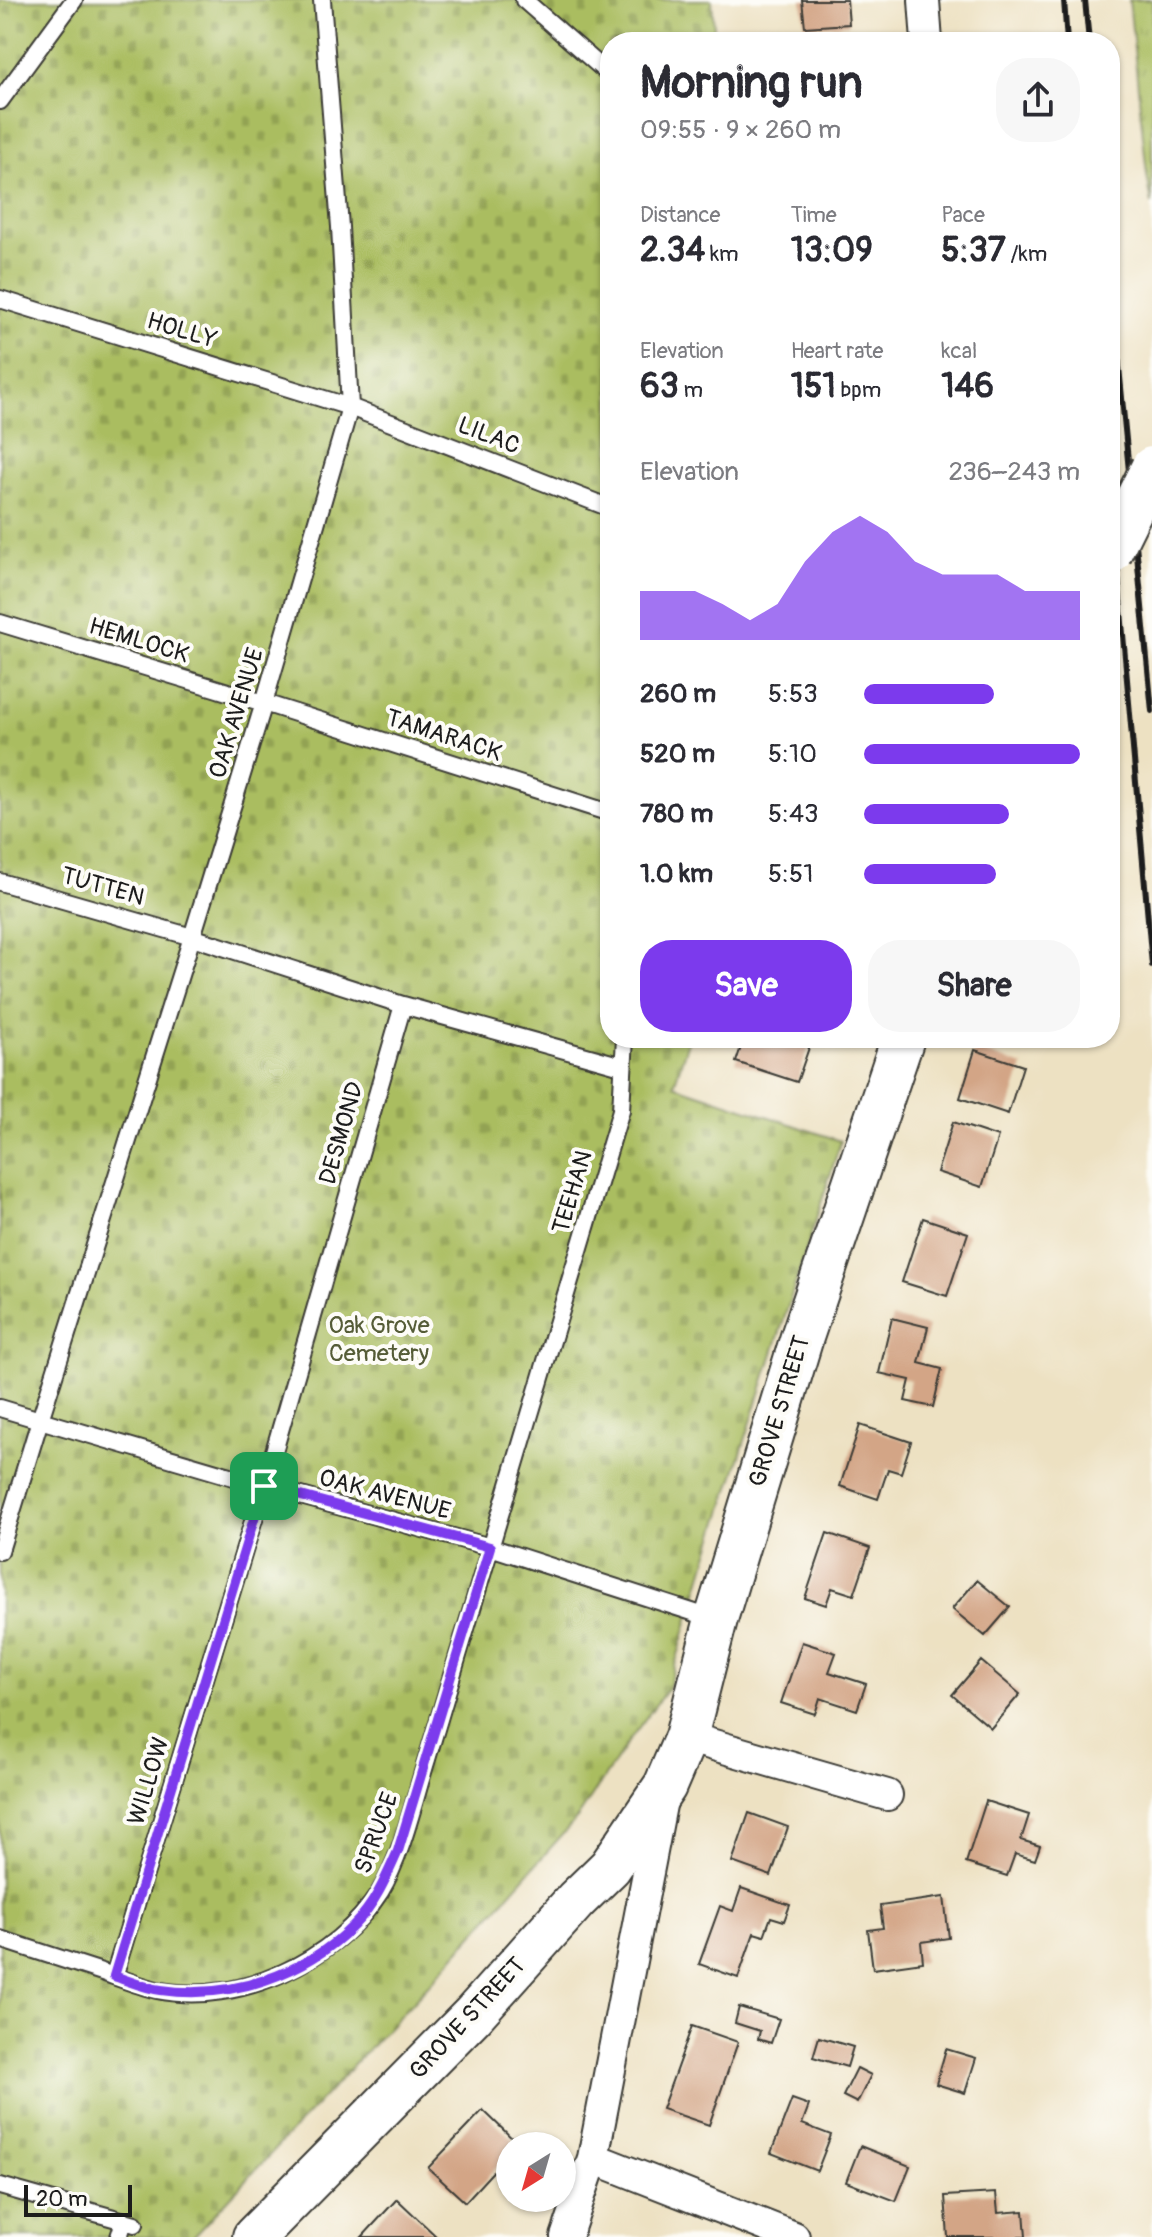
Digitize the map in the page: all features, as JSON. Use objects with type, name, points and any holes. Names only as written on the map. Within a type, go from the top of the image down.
[{"type":"street","points":[[924,0],[926,32]]},
{"type":"street","points":[[1120,533],[1152,468]]},
{"type":"street","name":"GROVE STREET","points":[[254,2237],[473,2015],[576,1900],[610,1867],[665,1786],[686,1737],[716,1619],[802,1337],[900,1048]]},
{"type":"street","points":[[686,1737],[887,1795]]},
{"type":"street","name":"GROVE STREET","points":[[566,2237],[593,2158],[665,1786]]},
{"type":"street","points":[[593,2158],[794,2237]]},
{"type":"lane","points":[[0,101],[74,0]]},
{"type":"lane","name":"OAK AVENUE","points":[[0,1551],[264,703],[350,407],[322,0]]},
{"type":"lane","points":[[524,0],[600,66]]},
{"type":"lane","name":"HOLLY","points":[[0,299],[350,407]]},
{"type":"lane","name":"LILAC","points":[[350,407],[600,504]]},
{"type":"lane","name":"HEMLOCK","points":[[0,623],[264,703]]},
{"type":"lane","name":"TAMARACK","points":[[264,703],[600,810]]},
{"type":"lane","name":"TUTTEN","points":[[0,882],[192,937]]},
{"type":"lane","points":[[192,937],[403,1005],[622,1066],[624,1048]]},
{"type":"lane","name":"DESMOND","points":[[264,1486],[403,1005]]},
{"type":"lane","name":"TEEHAN","points":[[490,1547],[621,1110],[622,1066]]},
{"type":"lane","name":"OAK AVENUE","points":[[0,1408],[264,1486],[490,1547],[716,1619]]},
{"type":"lane","name":"WILLOW","points":[[114,1976],[264,1486]]},
{"type":"lane","name":"SPRUCE","points":[[114,1976],[158,1990],[203,1994],[257,1983],[311,1960],[354,1925],[381,1890],[398,1851],[490,1547]]},
{"type":"lane","points":[[0,1939],[114,1976]]},
{"type":"lane","points":[[0,2186],[126,2227]]},
{"type":"green space","name":"Oak Grove Cemetery","points":[[0,0],[712,0],[714,32],[600,32],[600,1048],[686,1048],[674,1085],[841,1141],[668,1688],[578,1817],[433,1980],[193,2237],[0,2237]]},
{"type":"green space","points":[[1129,0],[1152,0],[1152,204],[1147,175]]},
{"type":"building","points":[[802,0],[847,0],[849,24],[805,27]]},
{"type":"building","points":[[741,1048],[809,1048],[797,1082],[736,1062]]},
{"type":"building","points":[[975,1050],[1023,1066],[1008,1114],[960,1098]]},
{"type":"building","points":[[953,1122],[998,1137],[982,1187],[937,1172]]},
{"type":"building","points":[[923,1218],[968,1233],[947,1296],[902,1282]]},
{"type":"building","points":[[892,1318],[928,1327],[919,1363],[942,1369],[933,1407],[905,1401],[910,1380],[879,1373]]},
{"type":"building","points":[[860,1425],[911,1442],[901,1473],[888,1469],[878,1499],[840,1486]]},
{"type":"building","points":[[827,1533],[870,1548],[854,1595],[832,1588],[826,1605],[805,1598]]},
{"type":"building","points":[[977,1580],[1010,1607],[985,1636],[952,1609]]},
{"type":"building","points":[[802,1642],[836,1653],[829,1672],[866,1684],[857,1710],[820,1698],[815,1714],[781,1703]]},
{"type":"building","points":[[981,1661],[1020,1694],[991,1728],[952,1695]]},
{"type":"building","points":[[986,1801],[1029,1815],[1021,1840],[1040,1846],[1035,1860],[1015,1854],[1007,1876],[966,1863]]},
{"type":"building","points":[[749,1813],[788,1827],[771,1876],[732,1862]]},
{"type":"building","points":[[741,1888],[790,1905],[784,1921],[771,1917],[764,1936],[754,1933],[738,1978],[699,1964],[720,1906],[733,1911]]},
{"type":"building","points":[[944,1897],[949,1938],[921,1942],[923,1962],[873,1969],[868,1930],[883,1928],[880,1906]]},
{"type":"building","points":[[739,2007],[779,2019],[771,2043],[758,2039],[760,2031],[735,2023]]},
{"type":"building","points":[[692,2026],[738,2042],[709,2125],[662,2109]]},
{"type":"building","points":[[819,2037],[853,2047],[847,2067],[813,2057]]},
{"type":"building","points":[[946,2049],[976,2058],[965,2093],[936,2084]]},
{"type":"building","points":[[857,2068],[871,2075],[857,2103],[843,2096]]},
{"type":"building","points":[[792,2099],[809,2105],[802,2124],[831,2135],[817,2171],[771,2153]]},
{"type":"building","points":[[483,2110],[506,2132],[496,2132],[496,2168],[465,2202],[428,2168]]},
{"type":"building","points":[[860,2146],[910,2166],[896,2201],[846,2182]]},
{"type":"building","points":[[996,2193],[998,2213],[1024,2211],[1026,2237],[948,2237],[945,2196]]},
{"type":"building","points":[[397,2199],[437,2237],[362,2237]]},
{"type":"railway","points":[[1064,0],[1066,32]]},
{"type":"railway","points":[[1085,0],[1088,32]]},
{"type":"railway","points":[[1120,377],[1152,711]]},
{"type":"railway","points":[[1120,600],[1152,965]]},
{"type":"route","points":[[264,1486],[490,1547],[398,1851],[381,1890],[354,1925],[311,1960],[257,1983],[203,1994],[158,1990],[114,1976],[264,1486]]}]
